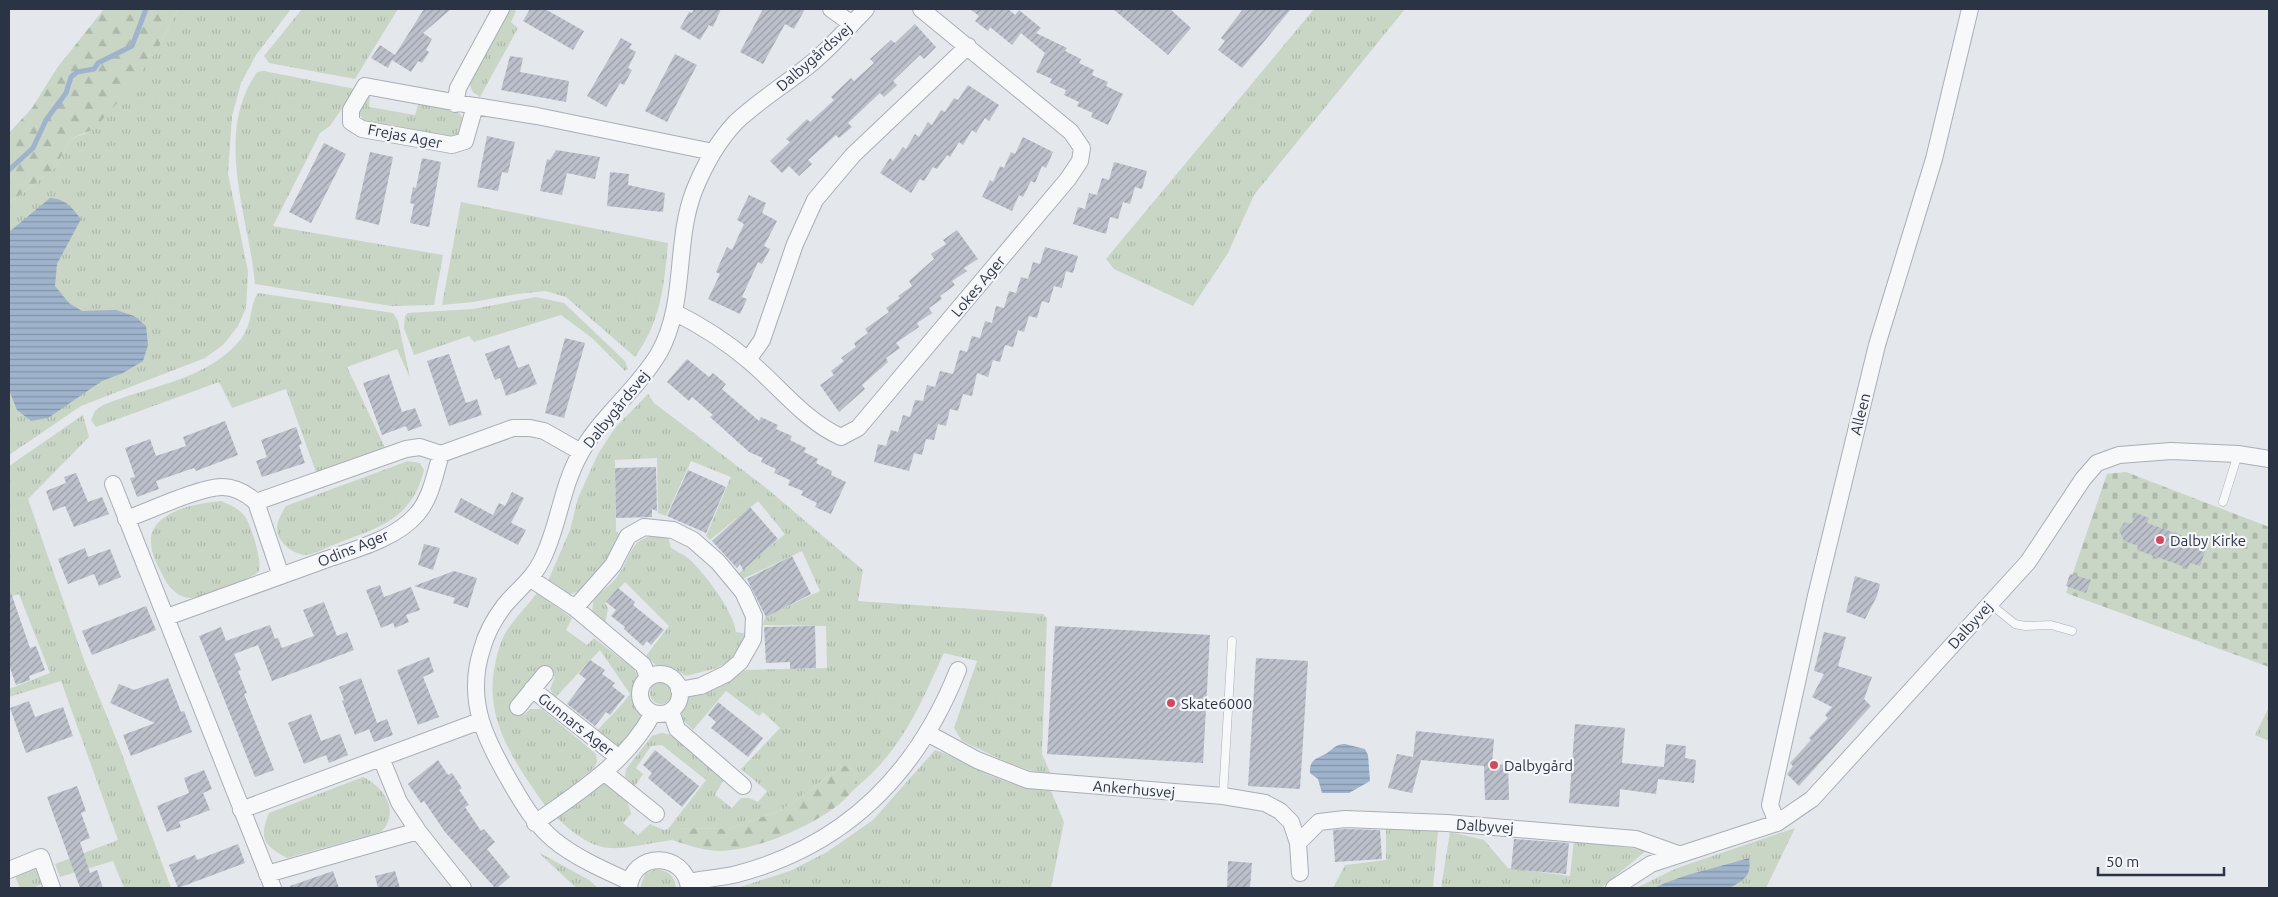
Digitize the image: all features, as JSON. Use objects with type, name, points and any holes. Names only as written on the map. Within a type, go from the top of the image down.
[{"type":"street","points":[[454,104],[458,88],[501,9]]},
{"type":"street","points":[[830,9],[852,24]]},
{"type":"street","name":"Dalbygårdsvej","points":[[629,885],[556,841],[536,823],[490,748],[480,721],[476,697],[476,672],[482,649],[491,626],[504,606],[531,579],[542,561],[554,533],[568,477],[581,452],[601,422],[645,374],[660,351],[674,312],[683,235],[694,192],[713,152],[736,122],[814,61],[866,9]]},
{"type":"street","name":"Lokes Ager","points":[[674,312],[695,322],[748,360],[822,429],[841,437],[858,428],[1068,179],[1080,161],[1082,148],[1071,132],[921,9]]},
{"type":"street","name":"Alleen","points":[[1777,823],[1770,805],[1816,596],[1877,345],[1934,160],[1970,9]]},
{"type":"street","points":[[748,360],[762,340],[795,244],[816,200],[853,155],[968,46]]},
{"type":"street","name":"Frejas Ager","points":[[475,106],[465,141],[452,145],[362,129],[351,122],[351,110],[365,86],[454,104],[475,106],[537,116],[713,152]]},
{"type":"street","points":[[256,502],[406,449],[420,447],[441,454],[513,428],[530,428],[544,431],[581,452]]},
{"type":"street","name":"Dalbyvej","points":[[1614,888],[1651,864],[1777,823],[1812,799],[2028,562],[2083,479],[2098,463],[2119,455],[2171,451],[2238,454],[2269,459]]},
{"type":"street","name":"Odins Ager","points":[[167,617],[386,536],[403,526],[417,514],[430,491],[441,454]]},
{"type":"street","points":[[113,484],[167,617],[240,810],[270,881],[418,831]]},
{"type":"street","points":[[126,519],[206,490],[221,487],[246,493],[256,502],[281,576]]},
{"type":"street","points":[[575,608],[613,565],[628,536],[644,527],[673,530],[693,540],[718,562],[743,592],[754,616],[753,639],[740,662],[726,674],[701,686],[679,690]]},
{"type":"street","points":[[531,579],[575,608],[643,665],[648,677]]},
{"type":"street","points":[[629,885],[640,866],[659,859],[677,865],[689,885],[736,874],[783,859],[826,836],[866,808],[900,773],[929,734],[945,703],[958,670]]},
{"type":"street","name":"Gunnars Ager","points":[[518,707],[545,674]]},
{"type":"street","points":[[655,674],[669,675],[678,683],[679,690],[681,696],[677,705],[664,714],[653,713],[644,707],[639,694],[643,682],[655,674]]},
{"type":"street","name":"Gunnars Ager","points":[[532,689],[619,758]]},
{"type":"street","points":[[670,711],[677,729],[743,786]]},
{"type":"street","name":"Gunnars Ager","points":[[536,823],[605,774],[643,732],[653,713]]},
{"type":"street","points":[[240,810],[480,721]]},
{"type":"street","name":"Ankerhusvej","points":[[929,734],[977,760],[1028,780],[1222,796],[1265,803],[1280,810],[1291,822],[1298,843],[1300,873]]},
{"type":"street","points":[[381,758],[399,802],[418,831],[463,888]]},
{"type":"street","name":"Gunnars Ager","points":[[605,774],[656,814]]},
{"type":"street","name":"Dalbyvej","points":[[1298,843],[1318,822],[1344,818],[1447,823],[1636,839],[1678,854]]},
{"type":"street","points":[[9,870],[41,858],[52,888]]},
{"type":"lane","points":[[2223,502],[2238,454]]},
{"type":"lane","points":[[1989,604],[2015,624],[2025,626],[2051,625],[2072,631]]},
{"type":"lane","points":[[1222,796],[1232,641]]},
{"type":"green space","points":[[104,9],[178,9],[158,49],[125,94],[94,129],[71,139],[54,169],[9,203],[9,133],[32,108],[57,68]]},
{"type":"green space","points":[[178,9],[291,9],[256,55],[241,83],[232,116],[228,174],[248,271],[246,308],[238,326],[223,345],[205,358],[81,406],[9,455],[9,203],[54,169],[71,139],[87,133],[158,49]]},
{"type":"green space","points":[[302,9],[398,9],[355,79],[269,63],[264,56]]},
{"type":"green space","points":[[510,9],[516,11],[511,22],[518,28],[480,97],[472,91],[469,82],[471,75]]},
{"type":"green space","points":[[1314,9],[1405,9],[1254,195],[1228,253],[1193,306],[1114,269],[1106,259]]},
{"type":"green space","points":[[264,71],[355,89],[330,126],[320,133],[273,226],[443,255],[434,305],[391,306],[255,284],[252,258],[241,204],[235,149],[237,122],[244,96],[257,72]]},
{"type":"green space","points":[[370,95],[369,107],[415,115],[419,102],[448,107],[460,114],[463,119],[461,132],[457,136],[446,140],[367,125],[357,111]]},
{"type":"green space","points":[[461,202],[668,243],[660,303],[651,330],[635,357],[566,297],[545,291],[442,305]]},
{"type":"green space","points":[[258,293],[393,313],[398,321],[410,378],[397,349],[347,367],[386,450],[317,475],[286,389],[232,408],[219,382],[96,427],[91,420],[95,411],[103,405],[195,373],[227,353],[245,333]]},
{"type":"green space","points":[[536,297],[564,303],[625,361],[628,369],[625,371],[592,338],[561,315],[474,342],[469,336],[414,355],[404,328],[405,316],[408,313],[473,309]]},
{"type":"green space","points":[[648,394],[654,403],[765,487],[863,570],[858,601],[1043,614],[1047,618],[1042,754],[1052,777],[1013,765],[962,741],[954,728],[977,661],[944,653],[918,708],[899,741],[874,772],[858,786],[853,769],[844,765],[782,810],[728,829],[676,828],[672,840],[622,848],[598,846],[572,831],[556,817],[600,783],[616,789],[624,798],[631,814],[623,823],[638,835],[650,824],[664,830],[668,829],[706,780],[662,745],[651,746],[636,768],[643,774],[635,786],[625,777],[626,769],[652,736],[661,733],[672,735],[720,774],[723,781],[715,795],[732,808],[741,798],[749,798],[758,802],[767,791],[741,769],[780,728],[763,712],[759,716],[726,691],[693,730],[681,718],[685,700],[693,691],[723,682],[746,670],[827,668],[826,626],[763,625],[765,617],[820,591],[802,551],[743,579],[739,573],[785,534],[758,501],[710,540],[706,536],[731,477],[691,461],[666,516],[658,513],[657,458],[615,460],[616,531],[623,537],[613,555],[600,572],[577,592],[567,595],[548,581],[570,530],[578,498],[598,454],[615,428]]},
{"type":"green space","points":[[83,415],[89,437],[28,499],[84,660],[119,746],[171,888],[124,888],[113,861],[60,877],[55,864],[118,840],[61,681],[9,697],[9,689],[50,673],[19,594],[9,597],[9,466]]},
{"type":"green space","points":[[408,461],[420,463],[424,470],[419,487],[411,500],[392,519],[381,526],[309,555],[295,552],[282,542],[277,532],[277,527],[280,516],[286,506]]},
{"type":"green space","points":[[2126,472],[2269,527],[2269,667],[2066,593],[2107,474]]},
{"type":"green space","points":[[221,501],[238,510],[246,518],[254,537],[258,554],[258,572],[237,583],[204,595],[186,598],[174,591],[165,580],[157,565],[151,544],[152,533],[157,524],[166,516],[176,511],[200,504]]},
{"type":"green space","points":[[661,534],[668,536],[671,548],[688,558],[710,582],[730,614],[736,632],[748,634],[736,657],[717,668],[686,676],[671,667],[656,665],[646,656],[669,626],[625,582],[605,603],[608,608],[605,625],[592,612],[594,598],[617,577],[637,543],[650,536]]},
{"type":"green space","points":[[537,593],[572,618],[566,630],[587,645],[594,638],[634,669],[638,677],[635,690],[641,717],[624,747],[617,747],[595,733],[630,694],[600,650],[555,698],[550,689],[555,677],[544,668],[512,706],[524,715],[530,709],[542,709],[596,754],[597,762],[594,768],[546,807],[505,741],[498,723],[493,685],[500,644],[513,622]]},
{"type":"green space","points":[[661,682],[669,685],[672,693],[669,701],[661,704],[653,701],[650,693],[653,685]]},
{"type":"green space","points":[[2269,707],[2269,741],[2255,735]]},
{"type":"green space","points":[[935,750],[1006,781],[1051,791],[1064,822],[1051,888],[737,888],[790,871],[827,852],[873,820]]},
{"type":"green space","points":[[844,765],[853,769],[858,786],[841,803],[826,813],[783,836],[735,850],[721,851],[702,849],[672,840],[675,828],[728,829],[782,810]]},
{"type":"green space","points":[[363,777],[377,787],[390,808],[387,824],[381,832],[287,858],[268,845],[265,840],[264,829],[269,813]]},
{"type":"green space","points":[[1386,828],[1438,831],[1433,888],[1333,888],[1345,865],[1386,860]]},
{"type":"green space","points":[[1795,828],[1766,888],[1636,888],[1677,868]]},
{"type":"green space","points":[[1450,832],[1484,840],[1508,868],[1570,876],[1574,841],[1647,850],[1601,888],[1441,888]]},
{"type":"green space","points":[[538,852],[589,880],[598,888],[578,888],[574,886]]},
{"type":"green space","points":[[36,865],[43,884],[32,888],[20,888],[14,873]]},
{"type":"green space","points":[[656,869],[670,874],[676,888],[640,888],[645,874]]},
{"type":"water","points":[[50,198],[64,202],[81,219],[57,264],[55,286],[69,303],[82,311],[116,310],[134,316],[146,326],[148,345],[143,361],[123,373],[102,381],[48,418],[31,421],[17,410],[9,390],[9,232]]},
{"type":"water","points":[[1345,744],[1365,749],[1368,755],[1370,781],[1349,793],[1322,793],[1318,779],[1310,773],[1312,762],[1335,747]]},
{"type":"water","points":[[1749,858],[1748,874],[1743,880],[1730,888],[1654,888],[1689,875]]},
{"type":"building","points":[[424,9],[451,9],[423,33],[432,39],[426,50],[429,52],[422,63],[418,61],[411,72],[392,60],[388,68],[371,58],[380,45],[395,55]]},
{"type":"building","points":[[530,9],[545,9],[584,31],[573,50],[523,21]]},
{"type":"building","points":[[694,9],[721,9],[713,27],[709,25],[700,40],[680,28],[689,12],[692,13]]},
{"type":"building","points":[[763,9],[805,9],[794,29],[785,24],[763,64],[740,52]]},
{"type":"building","points":[[970,9],[1008,9],[1015,15],[1019,10],[1041,28],[1036,33],[1067,48],[1065,51],[1081,59],[1079,63],[1094,70],[1092,75],[1108,82],[1106,86],[1123,94],[1108,125],[1091,117],[1093,113],[1077,106],[1079,102],[1064,95],[1066,90],[1050,83],[1052,79],[1036,72],[1045,53],[1021,33],[1012,45],[990,27],[988,31],[975,21],[979,16]]},
{"type":"building","points":[[1113,9],[1170,9],[1191,28],[1168,55]]},
{"type":"building","points":[[1243,9],[1291,9],[1242,68],[1218,50],[1225,41],[1221,38]]},
{"type":"building","points":[[915,24],[936,47],[924,59],[920,55],[893,81],[897,85],[884,97],[880,93],[848,123],[852,127],[839,138],[836,135],[808,160],[812,164],[799,176],[789,166],[782,173],[770,161],[790,142],[786,139],[807,119],[810,122],[834,100],[831,97],[851,78],[854,81],[874,63],[870,59],[891,40],[895,43]]},
{"type":"building","points":[[621,38],[632,44],[629,48],[636,52],[628,68],[632,70],[624,85],[620,83],[606,107],[587,96]]},
{"type":"building","points":[[675,54],[697,65],[667,122],[645,111]]},
{"type":"building","points":[[510,56],[523,58],[520,72],[569,81],[566,102],[501,90]]},
{"type":"building","points":[[968,85],[999,105],[989,121],[985,118],[976,133],[972,130],[963,145],[959,142],[950,157],[947,155],[937,169],[933,167],[924,181],[920,179],[911,193],[880,173],[890,158],[893,161],[903,147],[906,149],[915,134],[919,137],[928,122],[932,125],[941,110],[945,112],[954,98],[958,100]]},
{"type":"building","points":[[487,136],[515,142],[508,173],[502,172],[498,191],[477,187]]},
{"type":"building","points":[[1023,137],[1053,152],[1046,168],[1042,166],[1035,183],[1031,181],[1023,197],[1019,195],[1012,211],[982,197],[990,180],[993,182],[1000,166],[1004,168],[1011,152],[1015,154]]},
{"type":"building","points":[[324,143],[346,154],[311,223],[289,212]]},
{"type":"building","points":[[556,150],[600,157],[595,179],[567,173],[562,195],[540,191],[547,159],[550,160]]},
{"type":"building","points":[[370,152],[393,157],[379,225],[355,219]]},
{"type":"building","points":[[422,158],[441,162],[429,227],[410,223],[414,204],[410,203],[413,187],[416,188]]},
{"type":"building","points":[[1114,162],[1147,171],[1142,189],[1135,187],[1130,204],[1123,202],[1118,219],[1110,217],[1106,234],[1073,224],[1078,207],[1085,209],[1089,193],[1097,195],[1102,178],[1109,180]]},
{"type":"building","points":[[610,172],[629,174],[628,185],[665,193],[663,212],[607,206]]},
{"type":"building","points":[[749,195],[766,203],[762,213],[777,221],[764,246],[770,249],[762,264],[758,262],[742,297],[747,299],[740,314],[708,299],[720,274],[716,272],[727,247],[732,250],[744,224],[737,220]]},
{"type":"building","points":[[957,230],[978,259],[964,268],[967,271],[952,281],[955,285],[940,296],[942,299],[929,308],[932,313],[917,323],[919,327],[896,343],[900,348],[886,358],[888,362],[862,385],[865,389],[839,412],[820,385],[834,375],[831,371],[844,361],[841,358],[856,347],[854,343],[868,333],[865,329],[889,312],[886,308],[912,286],[909,281],[934,259],[931,254],[946,244],[943,240]]},
{"type":"building","points":[[1045,247],[1078,256],[1073,273],[1066,271],[1062,288],[1054,286],[1049,303],[1042,301],[1037,318],[1029,316],[1024,332],[1018,330],[1013,347],[1005,345],[1000,362],[993,360],[988,377],[977,373],[972,396],[963,394],[958,411],[950,409],[946,426],[938,424],[934,440],[926,439],[922,455],[914,453],[909,471],[874,462],[878,444],[886,446],[891,430],[898,432],[903,415],[910,417],[915,400],[923,401],[927,385],[935,387],[940,371],[953,374],[960,350],[967,352],[972,336],[980,338],[985,321],[992,323],[996,306],[1004,308],[1009,291],[1016,293],[1021,277],[1028,279],[1033,262],[1040,264]]},
{"type":"building","points":[[565,338],[585,343],[564,418],[545,413]]},
{"type":"building","points":[[509,345],[518,368],[529,364],[537,384],[506,396],[500,378],[495,380],[485,354]]},
{"type":"building","points":[[449,354],[466,403],[477,399],[482,415],[449,426],[427,361]]},
{"type":"building","points":[[687,359],[709,377],[713,373],[726,384],[722,389],[759,421],[761,417],[778,425],[776,429],[792,436],[790,440],[806,448],[804,452],[818,459],[816,463],[832,471],[831,475],[846,482],[831,514],[815,507],[817,503],[801,495],[803,491],[788,485],[790,480],[774,473],[776,469],[761,462],[763,458],[749,452],[710,417],[713,415],[692,397],[689,401],[667,382]]},
{"type":"building","points":[[389,374],[402,412],[415,408],[422,426],[408,431],[406,426],[382,435],[363,383]]},
{"type":"building","points":[[225,421],[238,455],[196,471],[194,468],[156,481],[159,489],[137,497],[130,478],[135,477],[125,448],[150,439],[156,456],[186,446],[183,437]]},
{"type":"building","points":[[296,427],[302,444],[299,445],[305,463],[262,477],[256,461],[267,457],[261,440]]},
{"type":"building","points":[[656,467],[657,511],[652,509],[652,517],[616,518],[615,468]]},
{"type":"building","points":[[688,470],[726,487],[706,533],[667,516]]},
{"type":"building","points":[[76,473],[88,502],[102,497],[109,514],[74,527],[65,506],[53,511],[46,491],[66,483],[64,477]]},
{"type":"building","points":[[512,492],[524,498],[511,523],[526,530],[518,545],[454,512],[461,498],[493,515],[499,503],[505,506]]},
{"type":"building","points":[[750,507],[778,539],[743,570],[740,564],[737,568],[712,541]]},
{"type":"building","name":"Dalby Kirke","points":[[2136,513],[2149,518],[2147,523],[2197,541],[2195,545],[2206,549],[2200,566],[2190,563],[2188,568],[2137,550],[2138,546],[2124,541],[2119,530],[2124,524],[2132,523]]},
{"type":"building","points":[[424,544],[440,548],[433,570],[418,565]]},
{"type":"building","points":[[85,548],[88,557],[110,549],[121,577],[99,586],[94,574],[68,584],[58,559]]},
{"type":"building","points":[[792,556],[811,594],[766,617],[747,579]]},
{"type":"building","points":[[454,571],[477,578],[468,608],[453,603],[455,598],[414,586]]},
{"type":"building","points":[[2070,574],[2091,580],[2086,593],[2066,586]]},
{"type":"building","points":[[1855,576],[1880,584],[1877,596],[1865,619],[1846,612]]},
{"type":"building","points":[[380,585],[384,597],[411,587],[420,610],[406,615],[409,622],[395,628],[393,623],[381,628],[366,590]]},
{"type":"building","points":[[618,588],[635,602],[633,605],[664,630],[651,645],[647,641],[643,646],[624,629],[625,627],[611,616],[616,610],[606,602]]},
{"type":"building","points":[[11,593],[30,648],[36,646],[45,670],[29,676],[30,680],[16,685],[9,665],[9,594]]},
{"type":"building","points":[[324,602],[337,636],[347,632],[354,650],[272,681],[258,645],[234,654],[241,670],[238,671],[247,693],[244,694],[274,770],[255,777],[199,636],[221,627],[226,641],[270,625],[275,639],[278,638],[282,648],[314,636],[303,610]]},
{"type":"building","points":[[146,606],[156,630],[92,655],[82,631]]},
{"type":"building","points":[[815,626],[816,668],[790,669],[790,662],[766,663],[764,627]]},
{"type":"building","points":[[1055,626],[1210,635],[1203,763],[1047,754]]},
{"type":"building","points":[[1824,632],[1846,637],[1838,666],[1872,677],[1864,699],[1871,706],[1799,786],[1787,774],[1793,766],[1790,763],[1811,740],[1809,738],[1828,718],[1825,715],[1832,707],[1812,697],[1824,674],[1814,671]]},
{"type":"building","points":[[429,657],[434,672],[423,677],[439,717],[418,725],[397,670]]},
{"type":"building","points":[[1256,658],[1308,661],[1300,789],[1248,786]]},
{"type":"building","points":[[590,660],[605,670],[602,674],[615,683],[612,686],[625,696],[610,715],[606,712],[595,726],[567,704],[586,679],[579,674]]},
{"type":"building","points":[[168,678],[181,712],[184,711],[192,732],[131,756],[123,735],[155,723],[110,703],[119,684],[134,690]]},
{"type":"building","points":[[361,678],[377,723],[387,719],[393,735],[374,742],[369,729],[355,735],[342,701],[344,700],[339,687]]},
{"type":"building","points":[[29,701],[35,717],[63,707],[73,736],[26,753],[10,708]]},
{"type":"building","points":[[718,702],[763,738],[748,757],[711,728],[716,722],[708,715]]},
{"type":"building","points":[[311,714],[321,741],[340,734],[348,755],[329,763],[326,755],[304,764],[288,723]]},
{"type":"building","points":[[1575,724],[1625,728],[1622,763],[1664,767],[1666,744],[1686,746],[1685,758],[1696,760],[1694,783],[1658,779],[1656,794],[1620,789],[1619,807],[1569,803]]},
{"type":"building","name":"Dalbygård","points":[[1416,731],[1494,739],[1492,764],[1508,765],[1509,800],[1485,800],[1484,766],[1421,760],[1412,793],[1388,788],[1397,754],[1413,757]]},
{"type":"building","points":[[655,750],[699,786],[682,807],[648,778],[652,773],[643,765]]},
{"type":"building","points":[[438,760],[448,775],[452,773],[462,788],[459,790],[469,805],[465,807],[481,831],[484,829],[495,842],[487,849],[510,877],[497,888],[445,832],[424,801],[421,803],[408,784]]},
{"type":"building","points":[[204,770],[212,789],[203,793],[210,810],[179,822],[181,827],[167,832],[157,806],[189,793],[184,778]]},
{"type":"building","points":[[77,786],[86,811],[81,813],[90,838],[80,842],[90,873],[97,870],[103,888],[80,888],[47,797]]},
{"type":"building","points":[[1333,830],[1380,830],[1382,859],[1335,862]]},
{"type":"building","points":[[1514,839],[1569,843],[1566,874],[1511,869]]},
{"type":"building","points":[[238,844],[245,863],[178,888],[169,865],[195,855],[197,860]]},
{"type":"building","points":[[1228,861],[1252,863],[1250,888],[1227,888]]},
{"type":"building","points":[[333,871],[339,888],[291,888],[290,886]]},
{"type":"building","points":[[395,871],[400,888],[378,888],[375,876]]},
{"type":"waterway","points":[[9,170],[33,148],[46,120],[66,93],[71,77],[77,72],[94,69],[98,63],[132,46],[146,9]]},
{"type":"place","name":"Dalby Kirke","points":[[2160,540]]},
{"type":"place","name":"Skate6000","points":[[1171,703]]},
{"type":"place","name":"Dalbygård","points":[[1494,765]]}]
